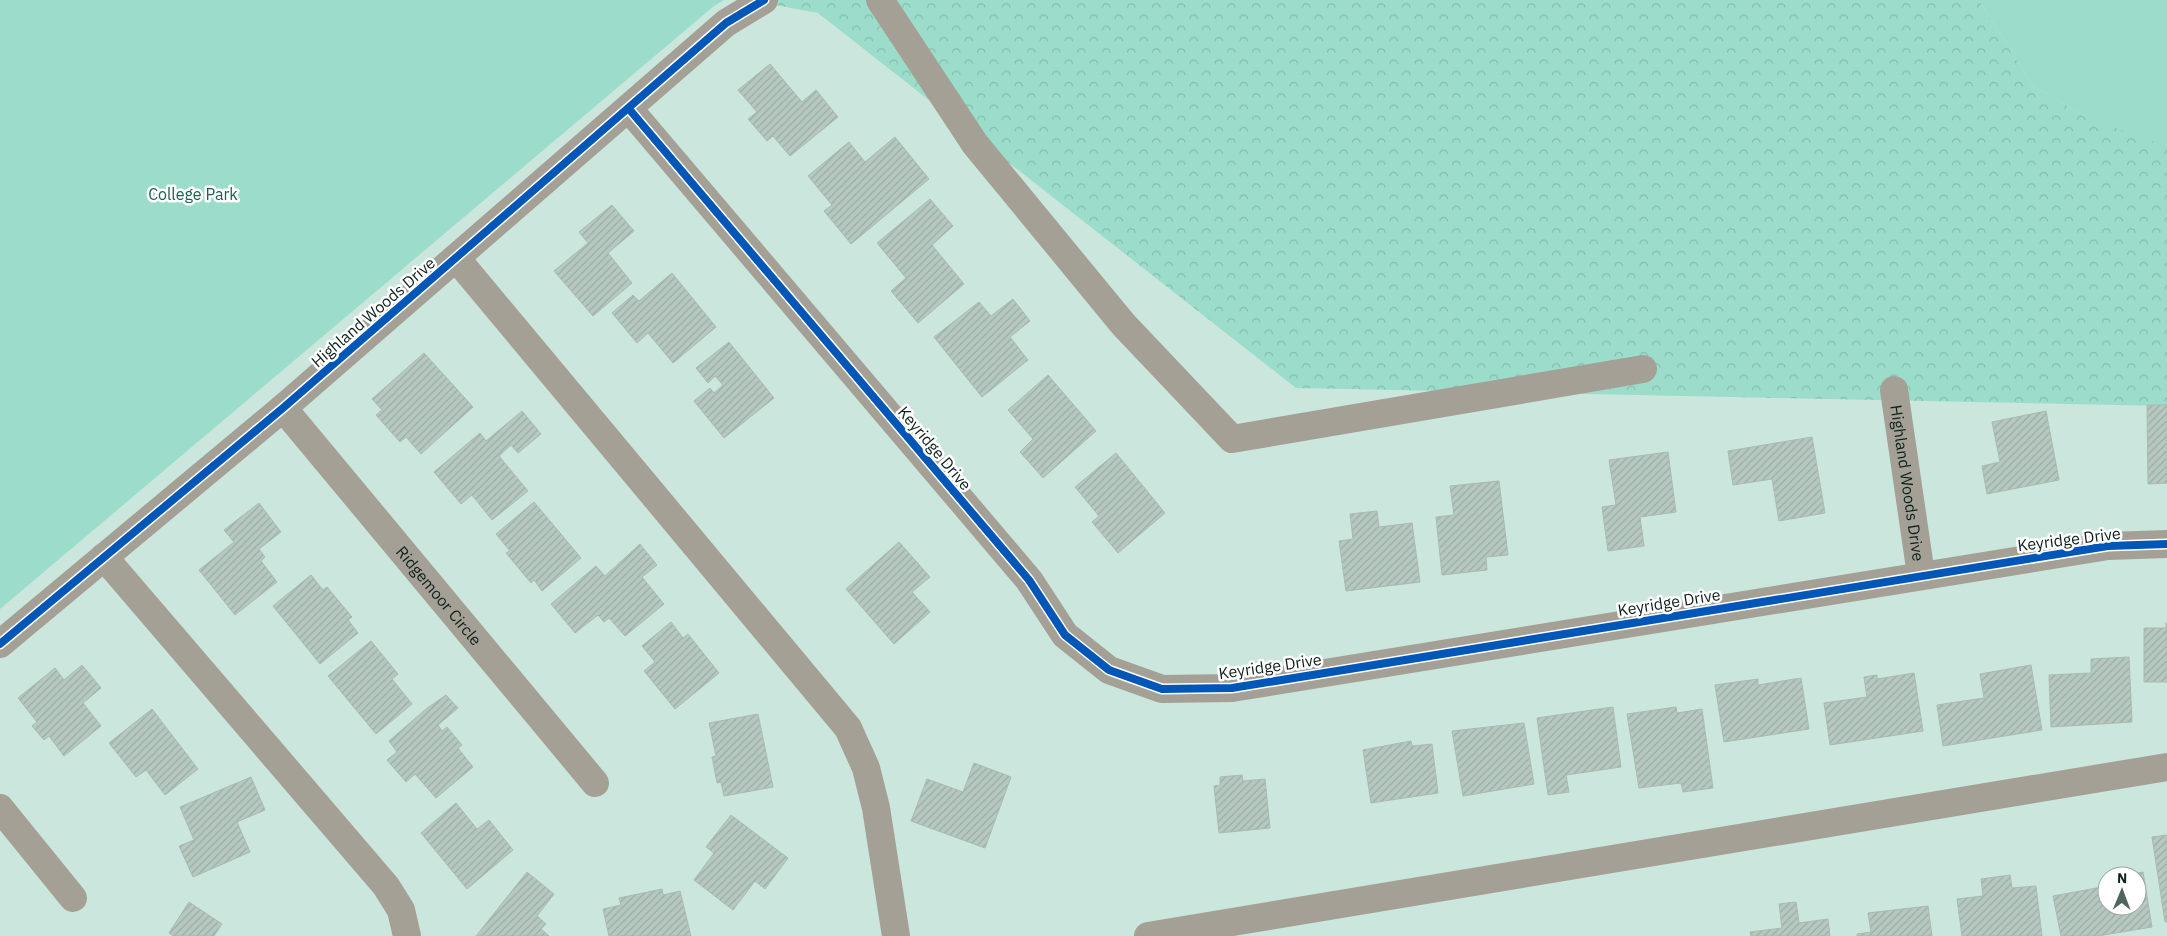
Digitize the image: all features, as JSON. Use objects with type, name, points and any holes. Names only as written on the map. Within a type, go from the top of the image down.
[{"type":"street","name":"Highland Woods Drive","points":[[0,644],[283,408],[726,23],[764,0]]},
{"type":"street","points":[[880,0],[975,144],[1123,324],[1232,439],[1643,369]]},
{"type":"street","name":"Keyridge Drive","points":[[629,109],[1029,580],[1065,634],[1109,670],[1162,689],[1232,688],[2108,546],[2167,544]]},
{"type":"street","points":[[456,258],[848,728],[866,768],[876,808],[896,936]]},
{"type":"street","name":"Highland Woods Drive","points":[[1894,390],[1921,575]]},
{"type":"street","name":"Ridgemoor Circle","points":[[283,408],[595,783]]},
{"type":"street","points":[[104,557],[386,886],[401,910],[407,936]]},
{"type":"street","points":[[1148,936],[2167,767]]},
{"type":"street","points":[[0,808],[73,898]]},
{"type":"green space","name":"College Park","points":[[0,0],[724,0],[714,6],[0,609]]},
{"type":"green space","points":[[748,0],[1979,0],[2033,86],[2086,117],[2167,108],[2167,406],[1296,388],[818,13]]},
{"type":"green space","points":[[1979,0],[2167,0],[2167,147],[2086,117],[2033,86]]},
{"type":"building","points":[[770,64],[802,102],[816,90],[838,117],[790,156],[773,136],[767,141],[748,119],[757,112],[738,90]]},
{"type":"building","points":[[895,137],[929,179],[851,244],[824,211],[832,205],[808,176],[849,142],[865,162]]},
{"type":"building","points":[[930,199],[953,226],[932,245],[964,284],[918,323],[891,291],[906,278],[877,243]]},
{"type":"building","points":[[612,205],[634,231],[608,253],[632,283],[593,316],[554,271],[588,243],[579,232]]},
{"type":"building","points":[[672,273],[716,327],[673,363],[648,333],[637,343],[612,313],[633,295],[639,301]]},
{"type":"building","points":[[1013,299],[1030,321],[1010,337],[1028,360],[982,397],[934,337],[979,302],[991,316]]},
{"type":"building","points":[[729,342],[774,398],[724,438],[694,401],[710,388],[714,393],[723,385],[715,376],[708,383],[696,368]]},
{"type":"building","points":[[424,353],[473,407],[421,454],[406,437],[400,442],[376,415],[382,410],[372,399]]},
{"type":"building","points":[[1048,375],[1096,431],[1043,478],[1020,452],[1033,439],[1008,410]]},
{"type":"building","points":[[2147,405],[2167,405],[2167,483],[2148,484]]},
{"type":"building","points":[[522,411],[541,434],[518,453],[511,445],[499,456],[528,491],[492,520],[472,495],[461,504],[434,472],[480,433],[486,441]]},
{"type":"building","points":[[2046,411],[2059,480],[1987,494],[1982,466],[2000,462],[1992,422]]},
{"type":"building","points":[[1812,437],[1825,513],[1779,521],[1772,479],[1733,485],[1728,451]]},
{"type":"building","points":[[1668,452],[1676,512],[1640,517],[1644,546],[1608,551],[1602,507],[1616,505],[1609,460]]},
{"type":"building","points":[[1116,453],[1165,513],[1118,553],[1092,522],[1099,516],[1075,487]]},
{"type":"building","points":[[1499,481],[1508,555],[1486,557],[1487,570],[1442,575],[1436,517],[1454,515],[1450,486]]},
{"type":"building","points":[[534,502],[581,558],[542,591],[534,580],[531,583],[506,553],[510,551],[496,534]]},
{"type":"building","points":[[259,503],[281,532],[259,549],[265,557],[261,561],[277,582],[235,615],[199,570],[234,542],[224,530]]},
{"type":"building","points":[[1377,511],[1379,527],[1412,523],[1420,582],[1346,591],[1339,541],[1353,539],[1350,514]]},
{"type":"building","points":[[899,542],[930,577],[912,592],[930,612],[894,644],[846,589]]},
{"type":"building","points":[[640,544],[657,565],[642,577],[664,604],[625,636],[609,618],[604,622],[598,615],[575,633],[551,604],[596,566],[605,576]]},
{"type":"building","points":[[311,575],[323,590],[327,587],[352,617],[348,620],[358,633],[320,664],[273,606]]},
{"type":"building","points":[[671,622],[683,638],[688,634],[719,673],[675,709],[644,671],[655,662],[642,646]]},
{"type":"building","points":[[2166,623],[2167,682],[2144,682],[2144,628],[2166,628]]},
{"type":"building","points":[[371,641],[398,674],[392,679],[412,704],[376,734],[328,676]]},
{"type":"building","points":[[2129,657],[2132,722],[2051,727],[2049,675],[2091,673],[2091,659]]},
{"type":"building","points":[[82,665],[101,688],[83,703],[101,726],[64,756],[49,736],[44,740],[32,726],[37,722],[18,698],[55,668],[64,680]]},
{"type":"building","points":[[2031,665],[2042,730],[1943,746],[1937,705],[1984,698],[1980,674]]},
{"type":"building","points":[[1914,673],[1923,731],[1830,745],[1824,703],[1867,697],[1864,677],[1877,675],[1877,679]]},
{"type":"building","points":[[1801,678],[1809,729],[1724,742],[1715,685],[1758,679],[1758,685]]},
{"type":"building","points":[[446,695],[458,708],[438,725],[442,731],[447,727],[462,745],[458,748],[473,767],[436,798],[415,774],[406,782],[387,760],[397,752],[389,741],[426,709]]},
{"type":"building","points":[[1613,707],[1621,767],[1566,775],[1569,792],[1548,795],[1537,718]]},
{"type":"building","points":[[1676,707],[1677,713],[1702,709],[1713,788],[1683,792],[1681,783],[1639,788],[1627,714]]},
{"type":"building","points":[[152,709],[198,769],[165,795],[146,770],[136,777],[109,743]]},
{"type":"building","points":[[758,714],[773,787],[724,796],[721,782],[717,783],[712,757],[716,756],[709,723]]},
{"type":"building","points":[[1524,723],[1534,784],[1463,796],[1452,731]]},
{"type":"building","points":[[1411,741],[1412,746],[1432,744],[1438,793],[1371,803],[1363,750]]},
{"type":"building","points":[[974,763],[1011,777],[985,848],[911,821],[927,779],[963,792]]},
{"type":"building","points":[[1242,775],[1243,781],[1265,779],[1270,828],[1219,833],[1214,786],[1220,785],[1220,777]]},
{"type":"building","points":[[251,777],[265,810],[237,822],[250,852],[193,877],[179,846],[194,840],[180,807]]},
{"type":"building","points":[[456,803],[477,829],[489,820],[513,850],[467,889],[421,833]]},
{"type":"building","points":[[731,815],[788,858],[765,889],[755,881],[733,910],[694,880],[714,853],[706,847]]},
{"type":"building","points":[[2167,835],[2167,922],[2165,922],[2152,837]]},
{"type":"building","points":[[527,872],[554,894],[537,916],[546,924],[541,929],[549,936],[476,936]]},
{"type":"building","points":[[2010,875],[2012,888],[2036,886],[2042,936],[1962,936],[1957,899],[1983,896],[1981,879]]},
{"type":"building","points":[[2097,888],[2097,916],[2147,916],[2147,896],[2152,927],[2098,936],[2061,936],[2053,896]]},
{"type":"building","points":[[662,889],[663,895],[680,891],[691,936],[609,936],[603,909],[621,905],[619,898]]},
{"type":"building","points":[[189,902],[222,924],[214,936],[173,936],[169,933]]},
{"type":"building","points":[[1796,902],[1799,923],[1828,919],[1830,936],[1751,936],[1750,932],[1782,928],[1779,904]]},
{"type":"building","points":[[1928,906],[1932,936],[1857,936],[1857,934],[1871,932],[1868,913]]},
{"type":"cycle path","points":[[0,644],[283,408],[726,23],[764,0]]},
{"type":"cycle path","points":[[629,109],[1029,580],[1065,635],[1109,670],[1162,689],[1232,688],[2108,546],[2167,544]]}]
